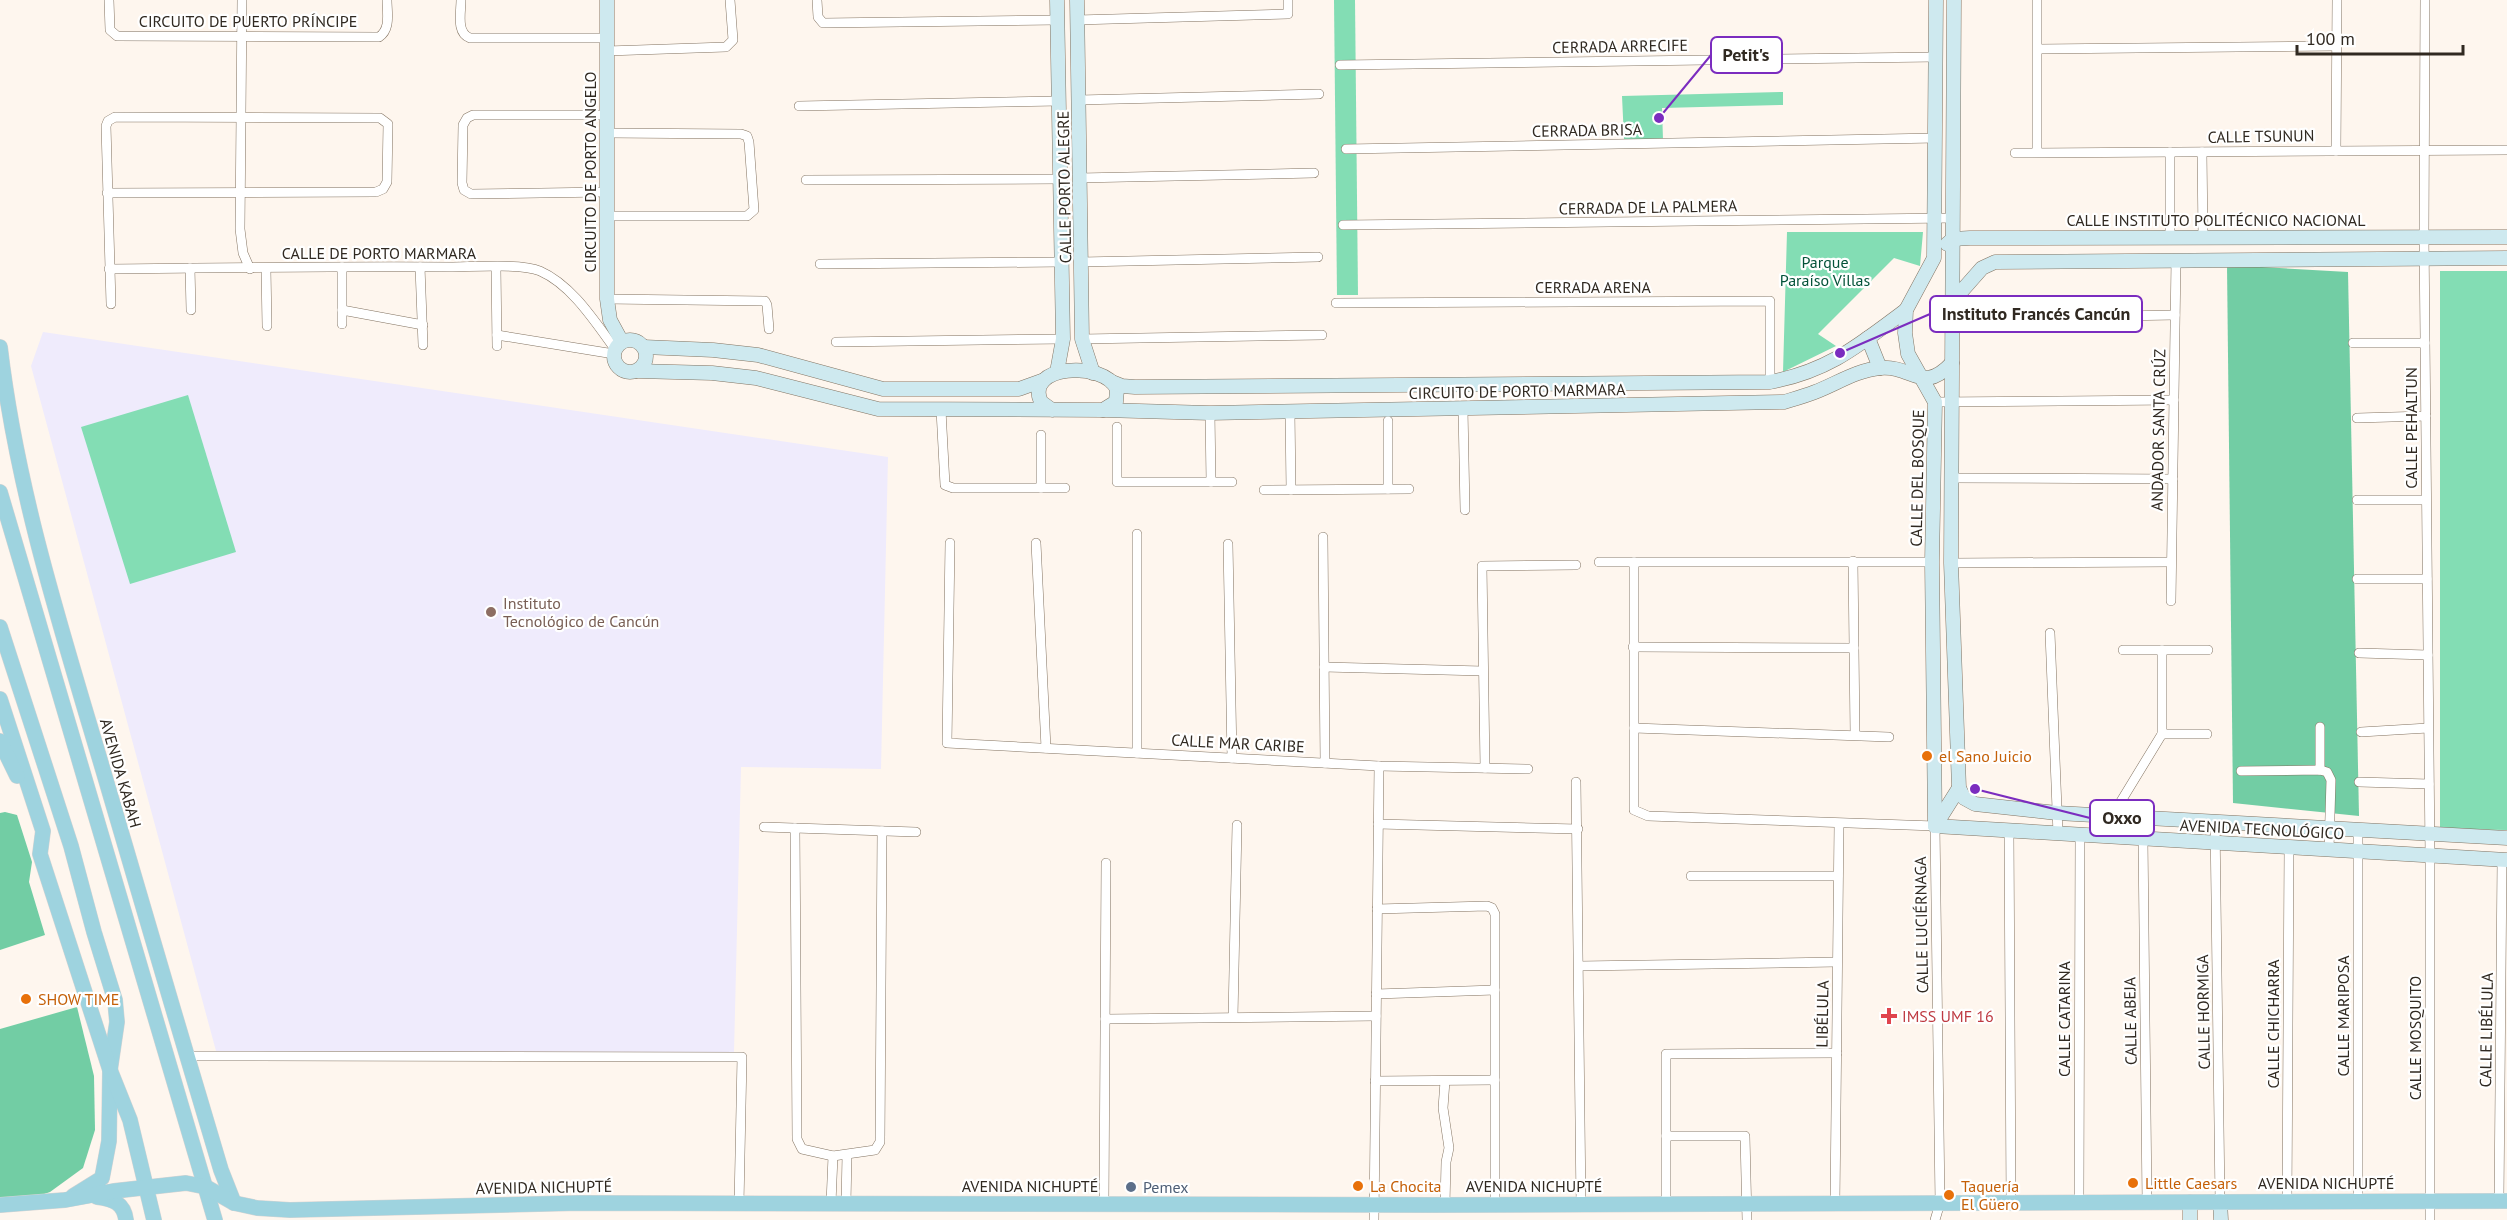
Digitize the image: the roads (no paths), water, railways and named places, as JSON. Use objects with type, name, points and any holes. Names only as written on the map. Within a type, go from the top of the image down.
[{"type":"main road","name":"AVENIDA KABAH","points":[[0,347],[7,411],[42,564],[221,1170],[234,1203]]},
{"type":"main road","points":[[1,502],[215,1220]]},
{"type":"main road","points":[[0,627],[70,846],[115,1000],[117,1022],[110,1070],[108,1141],[102,1178],[65,1200]]},
{"type":"main road","points":[[46,653],[78,690]]},
{"type":"main road","points":[[0,699],[43,831],[40,854],[110,1070],[130,1120],[154,1220]]},
{"type":"main road","points":[[0,741],[43,831]]},
{"type":"main road","points":[[175,1080],[180,1030]]},
{"type":"main road","points":[[0,1205],[65,1200],[186,1183],[206,1187]]},
{"type":"main road","name":"AVENIDA NICHUPTÉ","points":[[206,1187],[234,1203],[290,1215],[579,1203],[1104,1204],[1373,1212],[1445,1205],[1496,1204],[2503,1201]]},
{"type":"main road","points":[[90,1196],[117,1202],[123,1209],[126,1220]]},
{"type":"main road","points":[[1013,1204],[1014,1220]]},
{"type":"street","name":"CIRCUITO DE PUERTO PRÍNCIPE","points":[[109,0],[110,30],[117,36],[240,37],[379,37],[385,33],[387,26],[387,0]]},
{"type":"street","points":[[242,0],[240,229],[243,253],[250,269]]},
{"type":"street","points":[[461,0],[460,30],[470,38],[726,48],[733,40],[730,0]]},
{"type":"street","name":"CIRCUITO DE PORTO ANGELO","points":[[608,0],[607,298],[617,348]]},
{"type":"street","points":[[817,0],[818,17],[824,23],[1077,20],[1288,14],[1288,0]]},
{"type":"street","name":"CALLE PORTO ALEGRE","points":[[1057,0],[1063,339],[1057,372]]},
{"type":"street","name":"CALLE PORTO ALEGRE","points":[[1077,0],[1082,339],[1093,373]]},
{"type":"street","name":"CALLE DEL BOSQUE","points":[[1935,826],[1932,562],[1935,402],[1908,354],[1905,333],[1906,310],[1934,258],[1936,0]]},
{"type":"street","name":"CALLE DEL BOSQUE","points":[[1954,0],[1951,563],[1959,788]]},
{"type":"street","points":[[2037,0],[2037,152]]},
{"type":"street","points":[[2336,151],[2337,0]]},
{"type":"street","name":"CALLE PEHALTUN","points":[[2425,0],[2424,236],[2430,855]]},
{"type":"street","points":[[2038,49],[2336,46]]},
{"type":"street","name":"CERRADA ARRECIFE","points":[[1340,65],[1936,57]]},
{"type":"street","points":[[1079,100],[1319,94]]},
{"type":"street","points":[[799,106],[1059,101]]},
{"type":"street","points":[[606,192],[471,194],[464,190],[462,183],[463,125],[467,118],[473,116],[607,115]]},
{"type":"street","points":[[107,193],[376,192],[383,189],[387,182],[388,124],[380,118],[115,117],[108,121],[106,126],[107,193],[111,304]]},
{"type":"street","points":[[606,216],[747,216],[754,210],[747,136],[741,134],[607,133]]},
{"type":"street","name":"CERRADA BRISA","points":[[1346,149],[1936,138]]},
{"type":"street","name":"CALLE TSUNUN","points":[[2015,153],[2507,150]]},
{"type":"street","points":[[2170,152],[2170,237]]},
{"type":"street","points":[[2202,152],[2203,237]]},
{"type":"street","points":[[806,180],[1079,178],[1314,172]]},
{"type":"street","name":"CERRADA DE LA PALMERA","points":[[1343,225],[1953,218]]},
{"type":"street","name":"CALLE INSTITUTO POLITÉCNICO NACIONAL","points":[[1953,239],[2507,237]]},
{"type":"street","points":[[2021,238],[2021,262]]},
{"type":"street","points":[[1934,258],[1953,239]]},
{"type":"street","points":[[820,264],[1318,257]]},
{"type":"street","points":[[1952,302],[1982,268],[1995,262],[2507,258]]},
{"type":"street","name":"ANDADOR SANTA CRÚZ","points":[[2170,601],[2176,260]]},
{"type":"street","points":[[342,267],[342,324]]},
{"type":"street","points":[[420,267],[423,345]]},
{"type":"street","points":[[496,267],[497,346]]},
{"type":"street","name":"CALLE DE PORTO MARMARA","points":[[109,269],[496,267],[539,270],[560,284],[617,348]]},
{"type":"street","points":[[190,268],[191,310]]},
{"type":"street","points":[[266,268],[267,326]]},
{"type":"street","points":[[607,298],[765,301],[770,329]]},
{"type":"street","name":"CERRADA ARENA","points":[[1336,303],[1770,301],[1770,382]]},
{"type":"street","points":[[342,310],[423,325]]},
{"type":"street","name":"CIRCUITO DE PORTO MARMARA","points":[[1057,372],[1076,370],[1093,373],[1122,386],[1135,387],[1770,382],[1798,377],[1830,364],[1906,310]]},
{"type":"street","points":[[1952,319],[2175,315]]},
{"type":"street","points":[[497,335],[617,348],[632,340],[644,347],[713,350],[785,361],[883,389],[1019,389],[1044,380],[1057,372]]},
{"type":"street","points":[[836,342],[1322,335]]},
{"type":"street","points":[[1868,338],[1880,368]]},
{"type":"street","points":[[2353,344],[2425,343]]},
{"type":"street","points":[[637,370],[646,360],[644,347]]},
{"type":"street","name":"CIRCUITO DE PORTO MARMARA","points":[[617,348],[616,365],[626,372],[637,370],[712,373],[782,383],[878,409],[1210,413],[1784,402],[1814,393],[1860,372],[1880,368],[1896,368],[1923,379]]},
{"type":"street","points":[[712,373],[713,350]]},
{"type":"street","points":[[1923,379],[1942,374],[1952,363]]},
{"type":"street","points":[[1044,380],[1038,395],[1044,405],[1052,410]]},
{"type":"street","points":[[1103,410],[1114,405],[1118,398],[1117,389],[1112,382]]},
{"type":"street","points":[[1935,402],[2174,400]]},
{"type":"street","points":[[1464,409],[1464,510]]},
{"type":"street","points":[[941,410],[945,485],[953,488],[1065,488]]},
{"type":"street","points":[[1290,412],[1291,490]]},
{"type":"street","points":[[1210,413],[1211,482]]},
{"type":"street","points":[[2357,418],[2426,416]]},
{"type":"street","points":[[1388,421],[1388,489]]},
{"type":"street","points":[[1117,427],[1117,482],[1232,482]]},
{"type":"street","points":[[1041,435],[1041,488]]},
{"type":"street","points":[[1952,478],[2173,479]]},
{"type":"street","points":[[1264,490],[1409,489]]},
{"type":"street","points":[[2357,500],[2426,500]]},
{"type":"street","points":[[1137,534],[1137,753]]},
{"type":"street","points":[[1323,537],[1325,763]]},
{"type":"street","name":"CALLE MAR CARIBE","points":[[950,543],[947,743],[1325,763],[1528,769]]},
{"type":"street","points":[[1036,543],[1046,748]]},
{"type":"street","points":[[1228,544],[1232,758]]},
{"type":"street","points":[[1853,561],[1855,735]]},
{"type":"street","points":[[1599,562],[1932,562]]},
{"type":"street","points":[[1634,562],[1634,810],[1648,816],[1935,826],[1959,788]]},
{"type":"street","points":[[1951,563],[2171,562]]},
{"type":"street","points":[[1485,768],[1482,566],[1576,564]]},
{"type":"street","points":[[2357,579],[2427,579]]},
{"type":"street","points":[[2050,633],[2058,834]]},
{"type":"street","points":[[1633,647],[1854,648]]},
{"type":"street","points":[[2123,650],[2208,650]]},
{"type":"street","points":[[2112,816],[2162,734],[2162,650]]},
{"type":"street","points":[[2359,653],[2428,655]]},
{"type":"street","points":[[1324,667],[1483,671]]},
{"type":"street","points":[[1634,728],[1889,737]]},
{"type":"street","points":[[2320,728],[2320,770]]},
{"type":"street","points":[[2361,732],[2428,728]]},
{"type":"street","points":[[2162,734],[2207,734]]},
{"type":"street","points":[[1373,1212],[1379,765]]},
{"type":"street","points":[[2241,771],[2320,770],[2327,772],[2331,780],[2329,849]]},
{"type":"street","points":[[1576,782],[1581,1204]]},
{"type":"street","points":[[2359,782],[2429,784]]},
{"type":"street","name":"AVENIDA TECNOLÓGICO","points":[[1959,788],[1965,798],[1975,804],[2057,813],[2507,838]]},
{"type":"street","name":"CALLE HORMIGA","points":[[2215,822],[2220,1202]]},
{"type":"street","points":[[1378,824],[1578,829]]},
{"type":"street","name":"LIBÉLULA","points":[[1835,1203],[1839,824]]},
{"type":"street","points":[[1233,1017],[1237,825]]},
{"type":"street","name":"AVENIDA TECNOLÓGICO","points":[[1935,826],[2505,860]]},
{"type":"street","name":"CALLE LUCIÉRNAGA","points":[[1935,826],[1940,1203],[1935,1220]]},
{"type":"street","points":[[764,827],[916,832]]},
{"type":"street","points":[[795,828],[797,1139],[802,1149],[832,1156],[875,1150],[880,1142],[882,831]]},
{"type":"street","name":"CALLE MARIPOSA","points":[[2358,830],[2358,1202]]},
{"type":"street","points":[[2009,831],[2011,1203]]},
{"type":"street","name":"CALLE CATARINA","points":[[2079,1203],[2080,835]]},
{"type":"street","name":"CALLE ABEJA","points":[[2143,839],[2147,1202]]},
{"type":"street","name":"CALLE CHICHARRA","points":[[2287,1202],[2289,847]]},
{"type":"street","name":"CALLE MOSQUITO","points":[[2430,855],[2430,1220]]},
{"type":"street","name":"CALLE LIBÉLULA","points":[[2503,1201],[2505,860]]},
{"type":"street","points":[[1104,1204],[1106,863]]},
{"type":"street","points":[[1691,876],[1838,876]]},
{"type":"street","points":[[1377,909],[1487,906],[1492,908],[1496,914],[1496,1204]]},
{"type":"street","points":[[1579,966],[1837,962]]},
{"type":"street","points":[[1376,994],[1495,990]]},
{"type":"street","points":[[1105,1019],[1376,1016]]},
{"type":"street","points":[[1666,1204],[1666,1054],[1837,1053]]},
{"type":"street","points":[[187,1056],[742,1057],[739,1204]]},
{"type":"street","points":[[1445,1080],[1443,1108],[1449,1148],[1446,1162],[1445,1205]]},
{"type":"street","points":[[1375,1081],[1495,1080]]},
{"type":"street","points":[[1666,1136],[1745,1136],[1747,1220]]},
{"type":"street","points":[[838,1203],[848,1155]]},
{"type":"street","points":[[832,1156],[838,1203]]},
{"type":"street","points":[[2190,1202],[2190,1220]]},
{"type":"street","points":[[2220,1202],[2221,1220]]},
{"type":"place","name":"Petit's","points":[[1659,118]]},
{"type":"place","name":"Instituto Francés Cancún","points":[[1840,353]]},
{"type":"place","name":"Instituto Tecnológico de Cancún","points":[[491,612]]},
{"type":"place","name":"el Sano Juicio","points":[[1927,756]]},
{"type":"place","name":"Oxxo","points":[[1975,789]]},
{"type":"place","name":"SHOW TIME","points":[[26,999]]},
{"type":"place","name":"IMSS UMF 16","points":[[1889,1016]]},
{"type":"place","name":"Little Caesars","points":[[2133,1183]]},
{"type":"place","name":"La Chocita","points":[[1358,1186]]},
{"type":"place","name":"Pemex","points":[[1131,1187]]},
{"type":"place","name":"Taquería El Güero","points":[[1949,1195]]},
{"type":"park label","name":"Parque Paraíso Villas","points":[[1825,271]]}]
